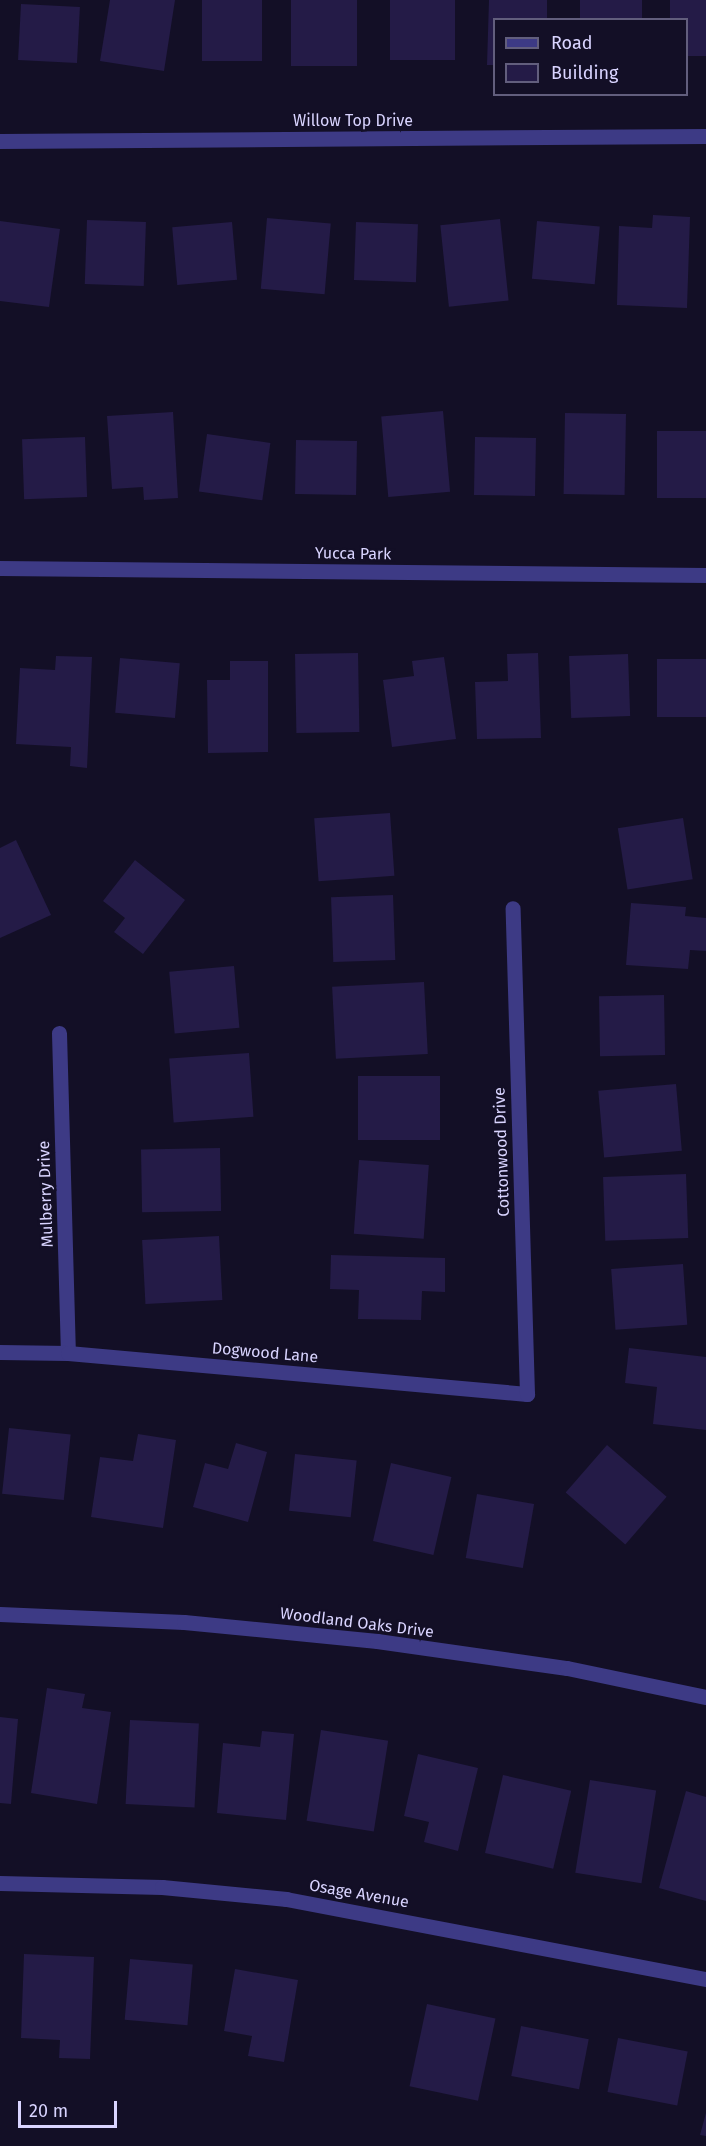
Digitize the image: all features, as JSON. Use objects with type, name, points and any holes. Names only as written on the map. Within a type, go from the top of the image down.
[{"type":"street","name":"Willow Top Drive","points":[[0,141],[706,136]]},
{"type":"street","name":"Yucca Park","points":[[0,568],[706,575]]},
{"type":"street","name":"Cottonwood Drive","points":[[513,908],[527,1395]]},
{"type":"street","name":"Mulberry Drive","points":[[59,1033],[69,1353]]},
{"type":"street","name":"Dogwood Lane","points":[[0,1352],[69,1353],[527,1395]]},
{"type":"street","name":"Woodland Oaks Drive","points":[[0,1614],[184,1622],[377,1641],[567,1668],[706,1697]]},
{"type":"street","name":"Osage Avenue","points":[[0,1883],[162,1887],[286,1899],[706,1979]]},
{"type":"building","points":[[110,0],[175,0],[164,71],[100,61]]},
{"type":"building","points":[[202,0],[262,0],[262,61],[202,61]]},
{"type":"building","points":[[291,0],[357,0],[357,66],[291,66]]},
{"type":"building","points":[[390,0],[455,0],[455,60],[390,60]]},
{"type":"building","points":[[489,0],[547,0],[547,18],[493,18],[493,65],[487,65]]},
{"type":"building","points":[[580,0],[642,0],[642,18],[580,18]]},
{"type":"building","points":[[670,0],[706,0],[706,56],[688,56],[688,18],[670,18]]},
{"type":"building","points":[[21,4],[80,7],[77,63],[18,60]]},
{"type":"building","points":[[653,215],[690,217],[687,308],[617,305],[619,226],[652,228]]},
{"type":"building","points":[[267,218],[331,224],[325,294],[261,289]]},
{"type":"building","points":[[500,219],[509,301],[449,307],[440,225]]},
{"type":"building","points":[[87,220],[146,222],[144,286],[85,284]]},
{"type":"building","points":[[0,221],[60,229],[49,307],[0,301]]},
{"type":"building","points":[[537,221],[600,226],[595,284],[532,279]]},
{"type":"building","points":[[232,222],[237,280],[177,285],[172,227]]},
{"type":"building","points":[[356,222],[418,224],[416,282],[354,280]]},
{"type":"building","points":[[443,411],[450,492],[388,497],[381,416]]},
{"type":"building","points":[[173,412],[178,498],[144,500],[143,487],[112,489],[107,416]]},
{"type":"building","points":[[565,413],[626,414],[625,495],[564,494]]},
{"type":"building","points":[[657,431],[706,431],[706,498],[657,498]]},
{"type":"building","points":[[207,434],[270,443],[262,500],[199,491]]},
{"type":"building","points":[[85,437],[87,497],[24,499],[22,439]]},
{"type":"building","points":[[475,437],[536,438],[535,496],[474,495]]},
{"type":"building","points":[[296,440],[357,441],[356,495],[295,494]]},
{"type":"building","points":[[358,653],[359,732],[296,733],[295,654]]},
{"type":"building","points":[[538,653],[541,738],[477,739],[475,682],[508,681],[507,654]]},
{"type":"building","points":[[628,654],[630,716],[571,718],[569,656]]},
{"type":"building","points":[[56,656],[92,657],[87,768],[70,766],[71,747],[16,744],[20,668],[55,670]]},
{"type":"building","points":[[444,657],[456,739],[392,747],[383,680],[414,676],[412,661]]},
{"type":"building","points":[[120,658],[180,663],[175,718],[115,713]]},
{"type":"building","points":[[657,659],[706,659],[706,717],[657,717]]},
{"type":"building","points":[[230,661],[268,661],[268,752],[208,753],[207,680],[230,680]]},
{"type":"building","points":[[390,813],[394,876],[319,881],[314,818]]},
{"type":"building","points":[[683,818],[693,879],[628,890],[618,828]]},
{"type":"building","points":[[16,840],[51,915],[0,938],[0,848]]},
{"type":"building","points":[[135,860],[185,900],[143,954],[114,932],[125,918],[103,901]]},
{"type":"building","points":[[393,895],[395,960],[333,962],[331,897]]},
{"type":"building","points":[[631,903],[686,907],[685,916],[706,918],[706,951],[690,950],[688,969],[626,965]]},
{"type":"building","points":[[234,966],[239,1028],[175,1033],[169,972]]},
{"type":"building","points":[[424,982],[428,1054],[336,1059],[332,987]]},
{"type":"building","points":[[664,995],[665,1055],[600,1056],[599,996]]},
{"type":"building","points":[[249,1053],[253,1117],[174,1122],[169,1059]]},
{"type":"building","points":[[358,1076],[440,1076],[440,1140],[358,1140]]},
{"type":"building","points":[[676,1084],[682,1151],[604,1158],[598,1091]]},
{"type":"building","points":[[220,1148],[221,1211],[142,1212],[141,1149]]},
{"type":"building","points":[[359,1160],[429,1165],[424,1239],[354,1234]]},
{"type":"building","points":[[686,1174],[688,1238],[605,1241],[603,1177]]},
{"type":"building","points":[[219,1236],[222,1300],[145,1304],[142,1240]]},
{"type":"building","points":[[331,1255],[445,1258],[445,1292],[422,1291],[421,1320],[358,1319],[359,1290],[330,1289]]},
{"type":"building","points":[[683,1264],[687,1325],[615,1330],[611,1269]]},
{"type":"building","points":[[629,1348],[706,1357],[706,1430],[653,1424],[657,1387],[625,1383]]},
{"type":"building","points":[[9,1428],[71,1434],[64,1500],[2,1494]]},
{"type":"building","points":[[138,1434],[176,1440],[163,1528],[91,1517],[100,1457],[133,1461]]},
{"type":"building","points":[[236,1443],[267,1452],[248,1522],[193,1507],[205,1463],[228,1469]]},
{"type":"building","points":[[607,1445],[667,1497],[625,1544],[566,1493]]},
{"type":"building","points":[[295,1454],[357,1460],[351,1517],[289,1511]]},
{"type":"building","points":[[391,1463],[451,1477],[433,1555],[373,1541]]},
{"type":"building","points":[[477,1494],[534,1504],[523,1568],[466,1558]]},
{"type":"building","points":[[47,1688],[85,1694],[82,1708],[111,1712],[97,1804],[31,1793]]},
{"type":"building","points":[[0,1717],[18,1719],[11,1804],[0,1803]]},
{"type":"building","points":[[130,1720],[199,1724],[195,1807],[126,1804]]},
{"type":"building","points":[[321,1730],[388,1741],[374,1832],[307,1821]]},
{"type":"building","points":[[262,1731],[294,1734],[286,1820],[217,1813],[223,1743],[260,1747]]},
{"type":"building","points":[[418,1754],[478,1768],[458,1851],[424,1842],[429,1822],[404,1816]]},
{"type":"building","points":[[503,1775],[571,1791],[553,1869],[485,1853]]},
{"type":"building","points":[[590,1780],[656,1790],[641,1883],[575,1873]]},
{"type":"building","points":[[686,1791],[706,1797],[706,1901],[659,1888]]},
{"type":"building","points":[[24,1954],[94,1957],[90,2059],[59,2058],[60,2040],[21,2038]]},
{"type":"building","points":[[130,1959],[193,1964],[187,2025],[125,2020]]},
{"type":"building","points":[[235,1969],[298,1980],[284,2062],[248,2056],[252,2036],[224,2031]]},
{"type":"building","points":[[427,2004],[495,2019],[478,2101],[410,2086]]},
{"type":"building","points":[[521,2026],[589,2039],[579,2089],[511,2076]]},
{"type":"building","points":[[618,2038],[688,2052],[677,2106],[608,2092]]},
{"type":"building","points":[[706,2113],[706,2136],[700,2135]]}]
